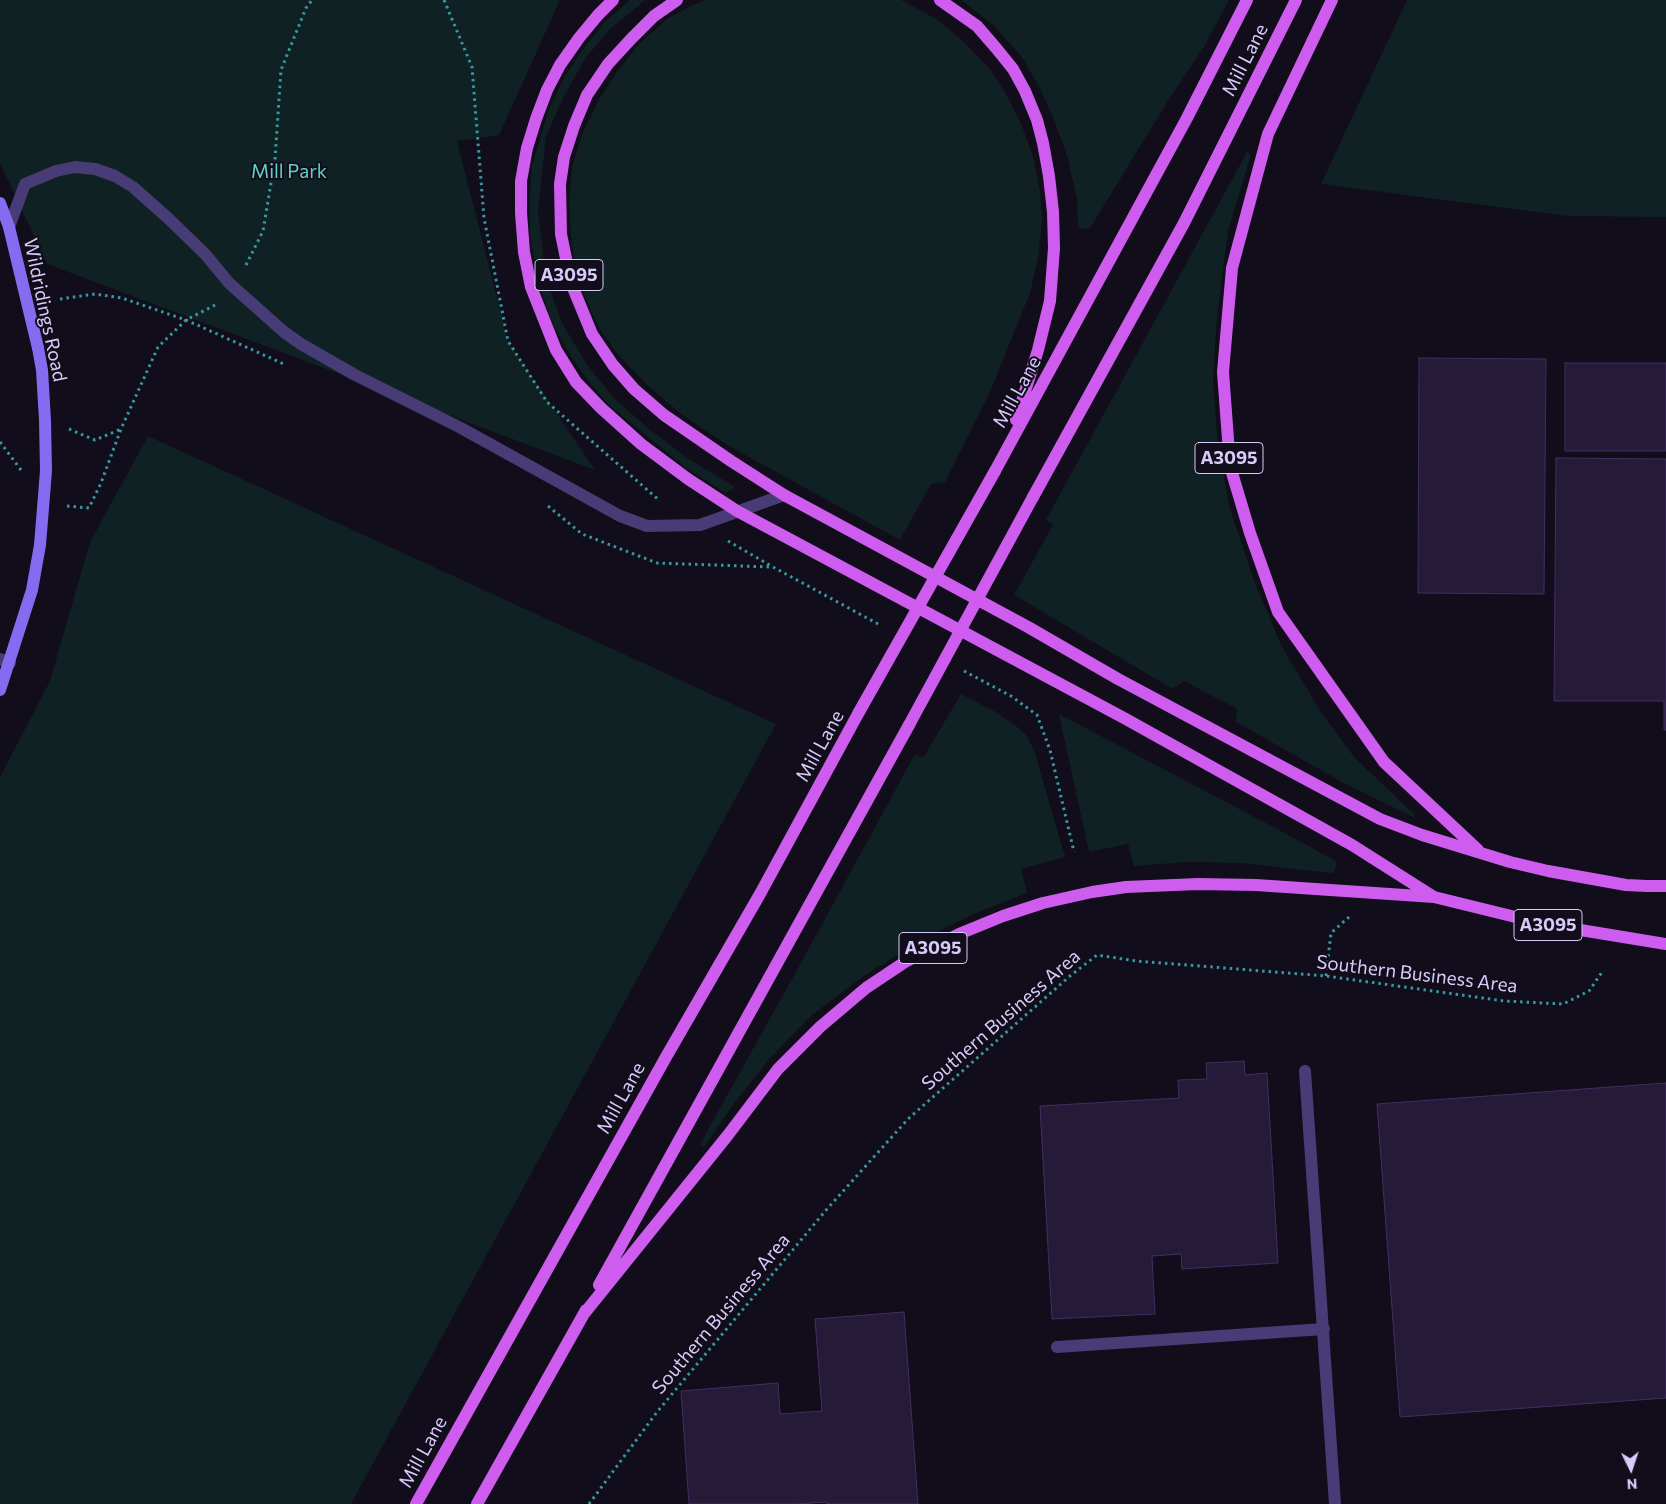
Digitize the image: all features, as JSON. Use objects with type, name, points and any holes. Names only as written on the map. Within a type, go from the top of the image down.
[{"type":"main road","name":"A3095","points":[[613,0],[591,23],[560,65],[547,90],[527,148],[521,181],[524,252],[531,287],[556,350],[576,382],[601,408],[641,444],[688,479],[737,510],[1124,718],[1352,846],[1434,897]]},
{"type":"main road","name":"A3095","points":[[677,0],[654,16],[631,39],[608,64],[587,95],[564,157],[560,184],[561,234],[571,283],[592,334],[613,365],[634,389],[672,421],[784,495],[1028,627],[1118,679],[1380,819],[1422,836],[1548,871],[1626,884],[1666,886]]},
{"type":"main road","points":[[940,0],[977,26],[1013,69],[1037,120],[1049,176],[1054,248],[1050,301],[1038,350],[1008,447]]},
{"type":"main road","name":"Mill Lane","points":[[416,1504],[661,1066],[760,894],[1008,447],[1174,142],[1247,0]]},
{"type":"main road","name":"Mill Lane","points":[[478,1504],[1184,223],[1296,0]]},
{"type":"main road","name":"A3095","points":[[1332,0],[1268,134],[1232,268],[1222,372],[1230,466],[1250,533],[1278,612],[1384,762],[1480,852]]},
{"type":"main road","name":"A3095","points":[[582,1316],[728,1135],[778,1069],[820,1027],[866,988],[905,962],[959,934],[1003,916],[1042,903],[1126,887],[1198,884],[1256,885],[1434,897],[1544,924],[1666,944]]},
{"type":"street","name":"Wildridings Road","points":[[0,203],[9,227],[38,348],[42,370],[45,420],[44,504],[40,545],[32,590],[5,661],[0,690]]},
{"type":"lane","points":[[9,227],[25,184],[56,170],[75,167],[95,169],[115,176],[133,187],[206,255],[229,283],[284,332],[301,344],[354,375],[461,428],[620,516],[648,526],[700,524],[784,495]]},
{"type":"lane","points":[[1304,1071],[1324,1329],[1335,1504]]},
{"type":"lane","points":[[1057,1347],[1324,1329]]},
{"type":"path","points":[[305,0],[306,8]]},
{"type":"path","points":[[245,266],[263,231],[275,159],[280,70],[306,8],[312,0]]},
{"type":"path","points":[[44,504],[89,508],[101,483],[120,429],[158,348],[186,320]]},
{"type":"path","points":[[45,420],[95,440],[120,429]]},
{"type":"path","points":[[736,546],[773,567]]},
{"type":"path","points":[[1326,976],[1331,933],[1348,917],[1358,915]]},
{"type":"path","name":"Southern Business Area","points":[[589,1504],[657,1412],[827,1209],[908,1119],[1070,976],[1097,955],[1136,961],[1326,976],[1504,1001],[1563,1004],[1589,991],[1602,972]]},
{"type":"green space","name":"Mill Park","points":[[0,0],[560,0],[499,135],[457,141],[508,341],[595,470],[47,264],[0,163]]},
{"type":"green space","points":[[630,0],[645,0],[610,29],[585,59],[563,98],[546,136],[538,210],[548,284],[562,323],[587,365],[615,399],[649,429],[689,459],[735,487],[726,493],[686,468],[609,405],[590,383],[571,357],[554,327],[543,297],[535,264],[530,233],[532,165],[549,109],[565,76],[584,48],[604,23]]},
{"type":"green space","points":[[707,0],[901,0],[938,20],[964,42],[990,69],[1006,94],[1022,126],[1034,160],[1040,191],[1042,220],[1038,258],[1030,293],[990,392],[945,482],[931,484],[900,540],[729,446],[684,416],[649,387],[620,357],[600,330],[576,272],[571,238],[569,201],[572,167],[582,134],[601,96],[639,44],[667,19]]},
{"type":"green space","points":[[962,0],[1229,0],[1204,47],[1168,101],[1090,228],[1082,229],[1078,227],[1077,199],[1068,159],[1055,122],[1038,84],[1021,56],[994,26]]},
{"type":"green space","points":[[1407,0],[1666,0],[1666,217],[1568,216],[1321,184]]},
{"type":"green space","points":[[1247,152],[1251,154],[1228,231],[1217,317],[1213,380],[1218,447],[1230,509],[1253,578],[1282,647],[1321,712],[1354,757],[1414,814],[1415,818],[1342,782],[1236,722],[1237,709],[1184,681],[1173,689],[1014,595],[1053,525],[1046,520]]},
{"type":"green space","points":[[148,436],[776,724],[351,1504],[0,1504],[0,777],[50,681],[90,542]]},
{"type":"green space","points":[[961,694],[992,710],[1015,725],[1027,736],[1035,753],[1065,857],[1021,869],[1027,893],[974,914],[926,937],[864,976],[812,1015],[771,1057],[732,1106],[704,1147],[700,1144],[915,754],[923,758]]},
{"type":"green space","points":[[1059,714],[1334,860],[1337,863],[1334,872],[1242,863],[1187,862],[1134,866],[1128,844],[1089,852]]},
{"type":"building","points":[[1419,358],[1546,359],[1544,594],[1418,593]]},
{"type":"building","points":[[1565,363],[1666,363],[1666,451],[1565,451]]},
{"type":"building","points":[[1556,458],[1666,459],[1666,730],[1664,730],[1664,701],[1554,701]]},
{"type":"building","points":[[1244,1061],[1245,1075],[1267,1073],[1278,1263],[1182,1269],[1181,1254],[1152,1256],[1155,1314],[1052,1319],[1040,1106],[1179,1098],[1178,1080],[1207,1079],[1206,1063]]},
{"type":"building","points":[[1666,1083],[1666,1398],[1400,1417],[1377,1104]]},
{"type":"building","points":[[904,1312],[918,1504],[827,1504],[827,1502],[797,1504],[689,1504],[681,1391],[778,1383],[780,1414],[822,1411],[815,1319]]}]
